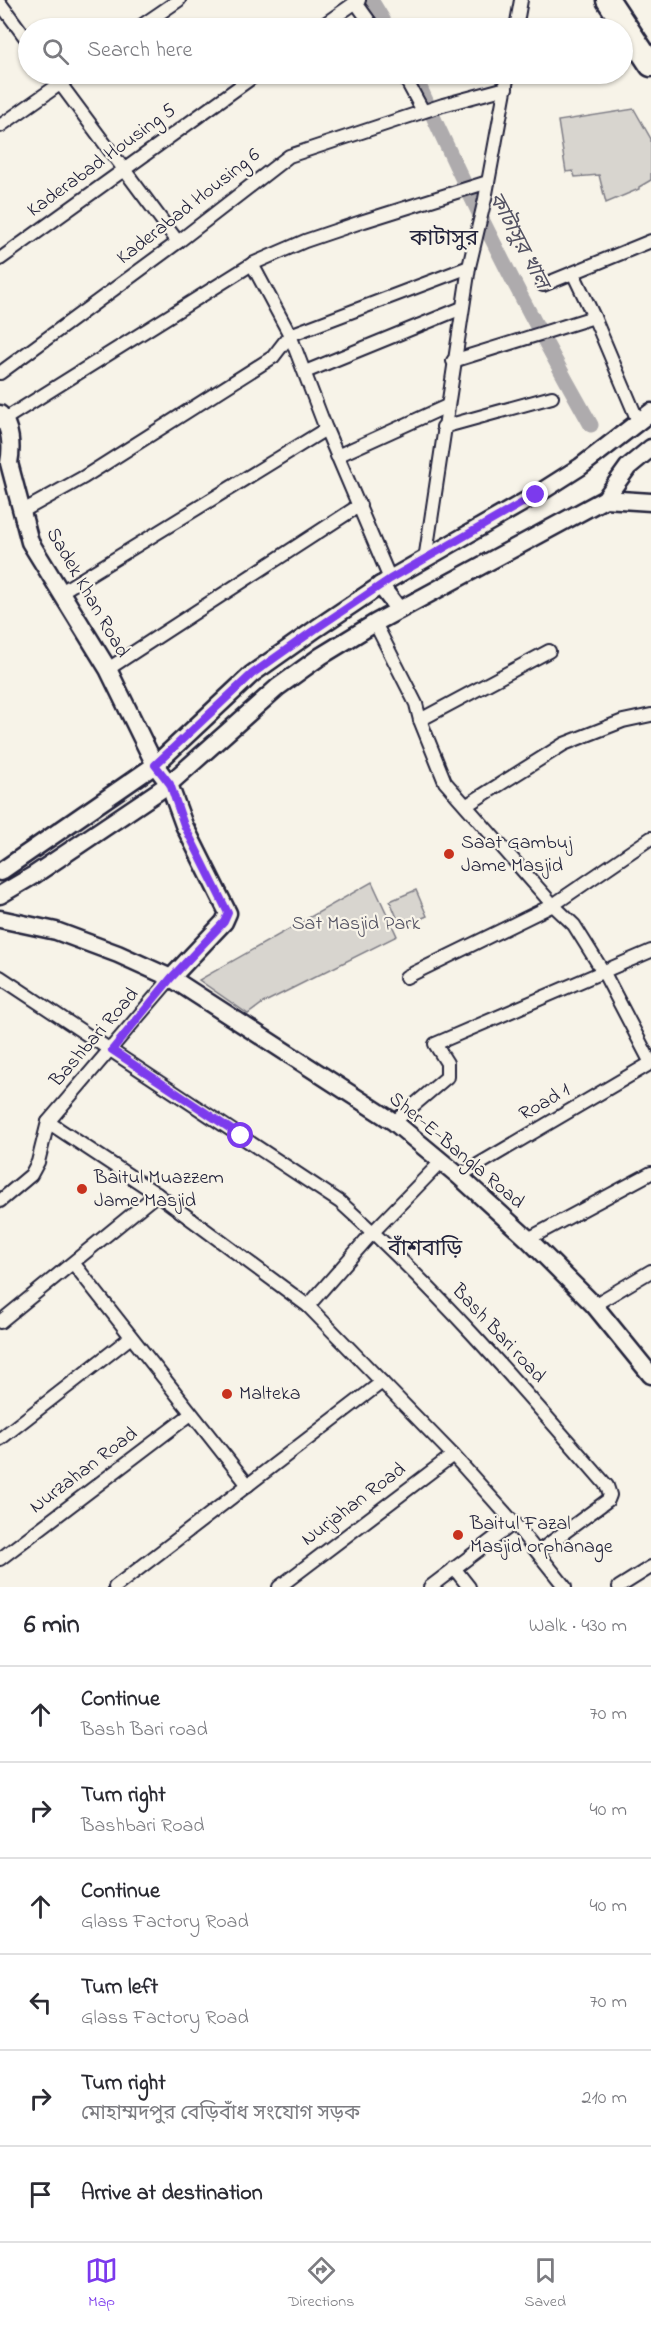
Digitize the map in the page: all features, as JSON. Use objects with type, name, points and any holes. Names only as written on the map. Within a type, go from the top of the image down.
[{"type":"highway","points":[[608,0],[620,18]]},
{"type":"highway","points":[[633,38],[651,65]]},
{"type":"main road","name":"Sadek Khan Road","points":[[2,417],[12,450],[9,463],[30,542],[108,669],[155,765],[170,784],[184,825],[228,913],[224,922],[171,978]]},
{"type":"main road","points":[[0,872],[155,765],[252,674],[385,582],[571,473],[645,417]]},
{"type":"main road","points":[[0,896],[170,784],[278,687],[321,656],[375,623],[605,499],[628,468],[651,448]]},
{"type":"main road","points":[[605,499],[651,502]]},
{"type":"main road","points":[[385,582],[399,610]]},
{"type":"main road","name":"Sher-E-Bangla Road","points":[[0,919],[56,931],[118,954],[171,978],[394,1122],[459,1176],[528,1239],[594,1305],[650,1372]]},
{"type":"street","points":[[153,18],[179,0]]},
{"type":"street","points":[[518,18],[521,0]]},
{"type":"street","points":[[1,1],[18,26]]},
{"type":"street","points":[[333,18],[357,1],[368,18]]},
{"type":"street","points":[[0,126],[50,84]]},
{"type":"street","points":[[60,84],[178,242]]},
{"type":"street","name":"Kaderabad Housing 5","points":[[0,259],[242,84]]},
{"type":"street","points":[[408,84],[423,111]]},
{"type":"street","points":[[425,560],[453,361],[469,267],[485,198],[482,184],[507,84]]},
{"type":"street","name":"Kaderabad Housing 6","points":[[0,373],[178,242],[289,156],[423,111],[506,88]]},
{"type":"street","points":[[2,417],[252,264],[325,235],[482,184]]},
{"type":"street","points":[[543,285],[650,245]]},
{"type":"street","points":[[252,264],[290,335],[337,456],[360,505],[385,582]]},
{"type":"street","points":[[21,512],[84,477],[273,357],[290,335],[469,267]]},
{"type":"street","points":[[573,273],[645,417]]},
{"type":"street","points":[[304,372],[462,308]]},
{"type":"street","points":[[453,361],[594,317]]},
{"type":"street","points":[[444,427],[552,397]]},
{"type":"street","points":[[337,456],[447,406]]},
{"type":"street","points":[[61,592],[326,429]]},
{"type":"street","points":[[108,669],[360,505]]},
{"type":"street","points":[[375,623],[416,704],[420,720],[445,782],[553,905],[574,925],[604,973],[651,1063]]},
{"type":"street","points":[[420,720],[549,651]]},
{"type":"street","points":[[467,805],[564,744],[623,721],[651,715]]},
{"type":"street","points":[[406,977],[553,905],[651,838]]},
{"type":"street","points":[[394,1122],[447,1077],[447,1063],[435,1044],[651,951]]},
{"type":"street","name":"Bash Bari road","points":[[0,977],[340,1202],[373,1232],[494,1356],[607,1486],[610,1495],[609,1500],[538,1552]]},
{"type":"street","name":"Bashbari Road","points":[[48,1122],[112,1050],[171,978]]},
{"type":"street","name":"Road 1","points":[[459,1176],[651,1063]]},
{"type":"street","points":[[0,1201],[31,1175],[38,1162],[48,1122],[157,1194],[308,1306],[453,1455],[514,1523],[565,1587]]},
{"type":"street","points":[[308,1306],[373,1232],[441,1162]]},
{"type":"street","points":[[528,1239],[651,1173]]},
{"type":"street","points":[[0,1322],[74,1264],[157,1194]]},
{"type":"street","points":[[74,1264],[248,1485]]},
{"type":"street","points":[[594,1305],[651,1271]]},
{"type":"street","points":[[0,1439],[131,1337]]},
{"type":"street","points":[[115,1587],[382,1382]]},
{"type":"street","name":"Nurzahan Road","points":[[0,1559],[191,1414]]},
{"type":"street","name":"Nurjahan Road","points":[[279,1587],[453,1455]]},
{"type":"street","points":[[430,1587],[514,1523]]},
{"type":"street","points":[[619,1587],[651,1567]]},
{"type":"street","points":[[454,1568],[469,1587]]},
{"type":"green space","points":[[634,109],[651,139],[651,180],[639,189],[606,203],[599,175],[575,177],[573,171],[566,172],[558,121]]},
{"type":"green space","name":"Sat Masjid Park","points":[[372,882],[397,936],[263,1003],[248,1014],[199,980]]},
{"type":"green space","points":[[416,890],[427,916],[401,927],[390,901]]},
{"type":"waterway","name":"কাটাসুর খাল","points":[[371,0],[382,18]]},
{"type":"waterway","name":"কাটাসুর খাল","points":[[419,84],[498,251],[591,425]]},
{"type":"place","name":"Saat Gambuj Jame Masjid","points":[[449,854]]},
{"type":"place","name":"Baitul Muazzem Jame Masjid","points":[[82,1189]]},
{"type":"place","name":"Malteka","points":[[227,1394]]},
{"type":"place","name":"Baitul Fazal Masjid orphanage","points":[[458,1535]]},
{"type":"district","name":"কাটাসুর","points":[[444,240]]},
{"type":"district","name":"বাঁশবাড়ি","points":[[425,1250]]},
{"type":"route","points":[[241,1136],[112,1050],[171,978],[224,922],[228,913],[184,825],[170,784],[155,765],[252,674],[390,579],[536,495]]}]
